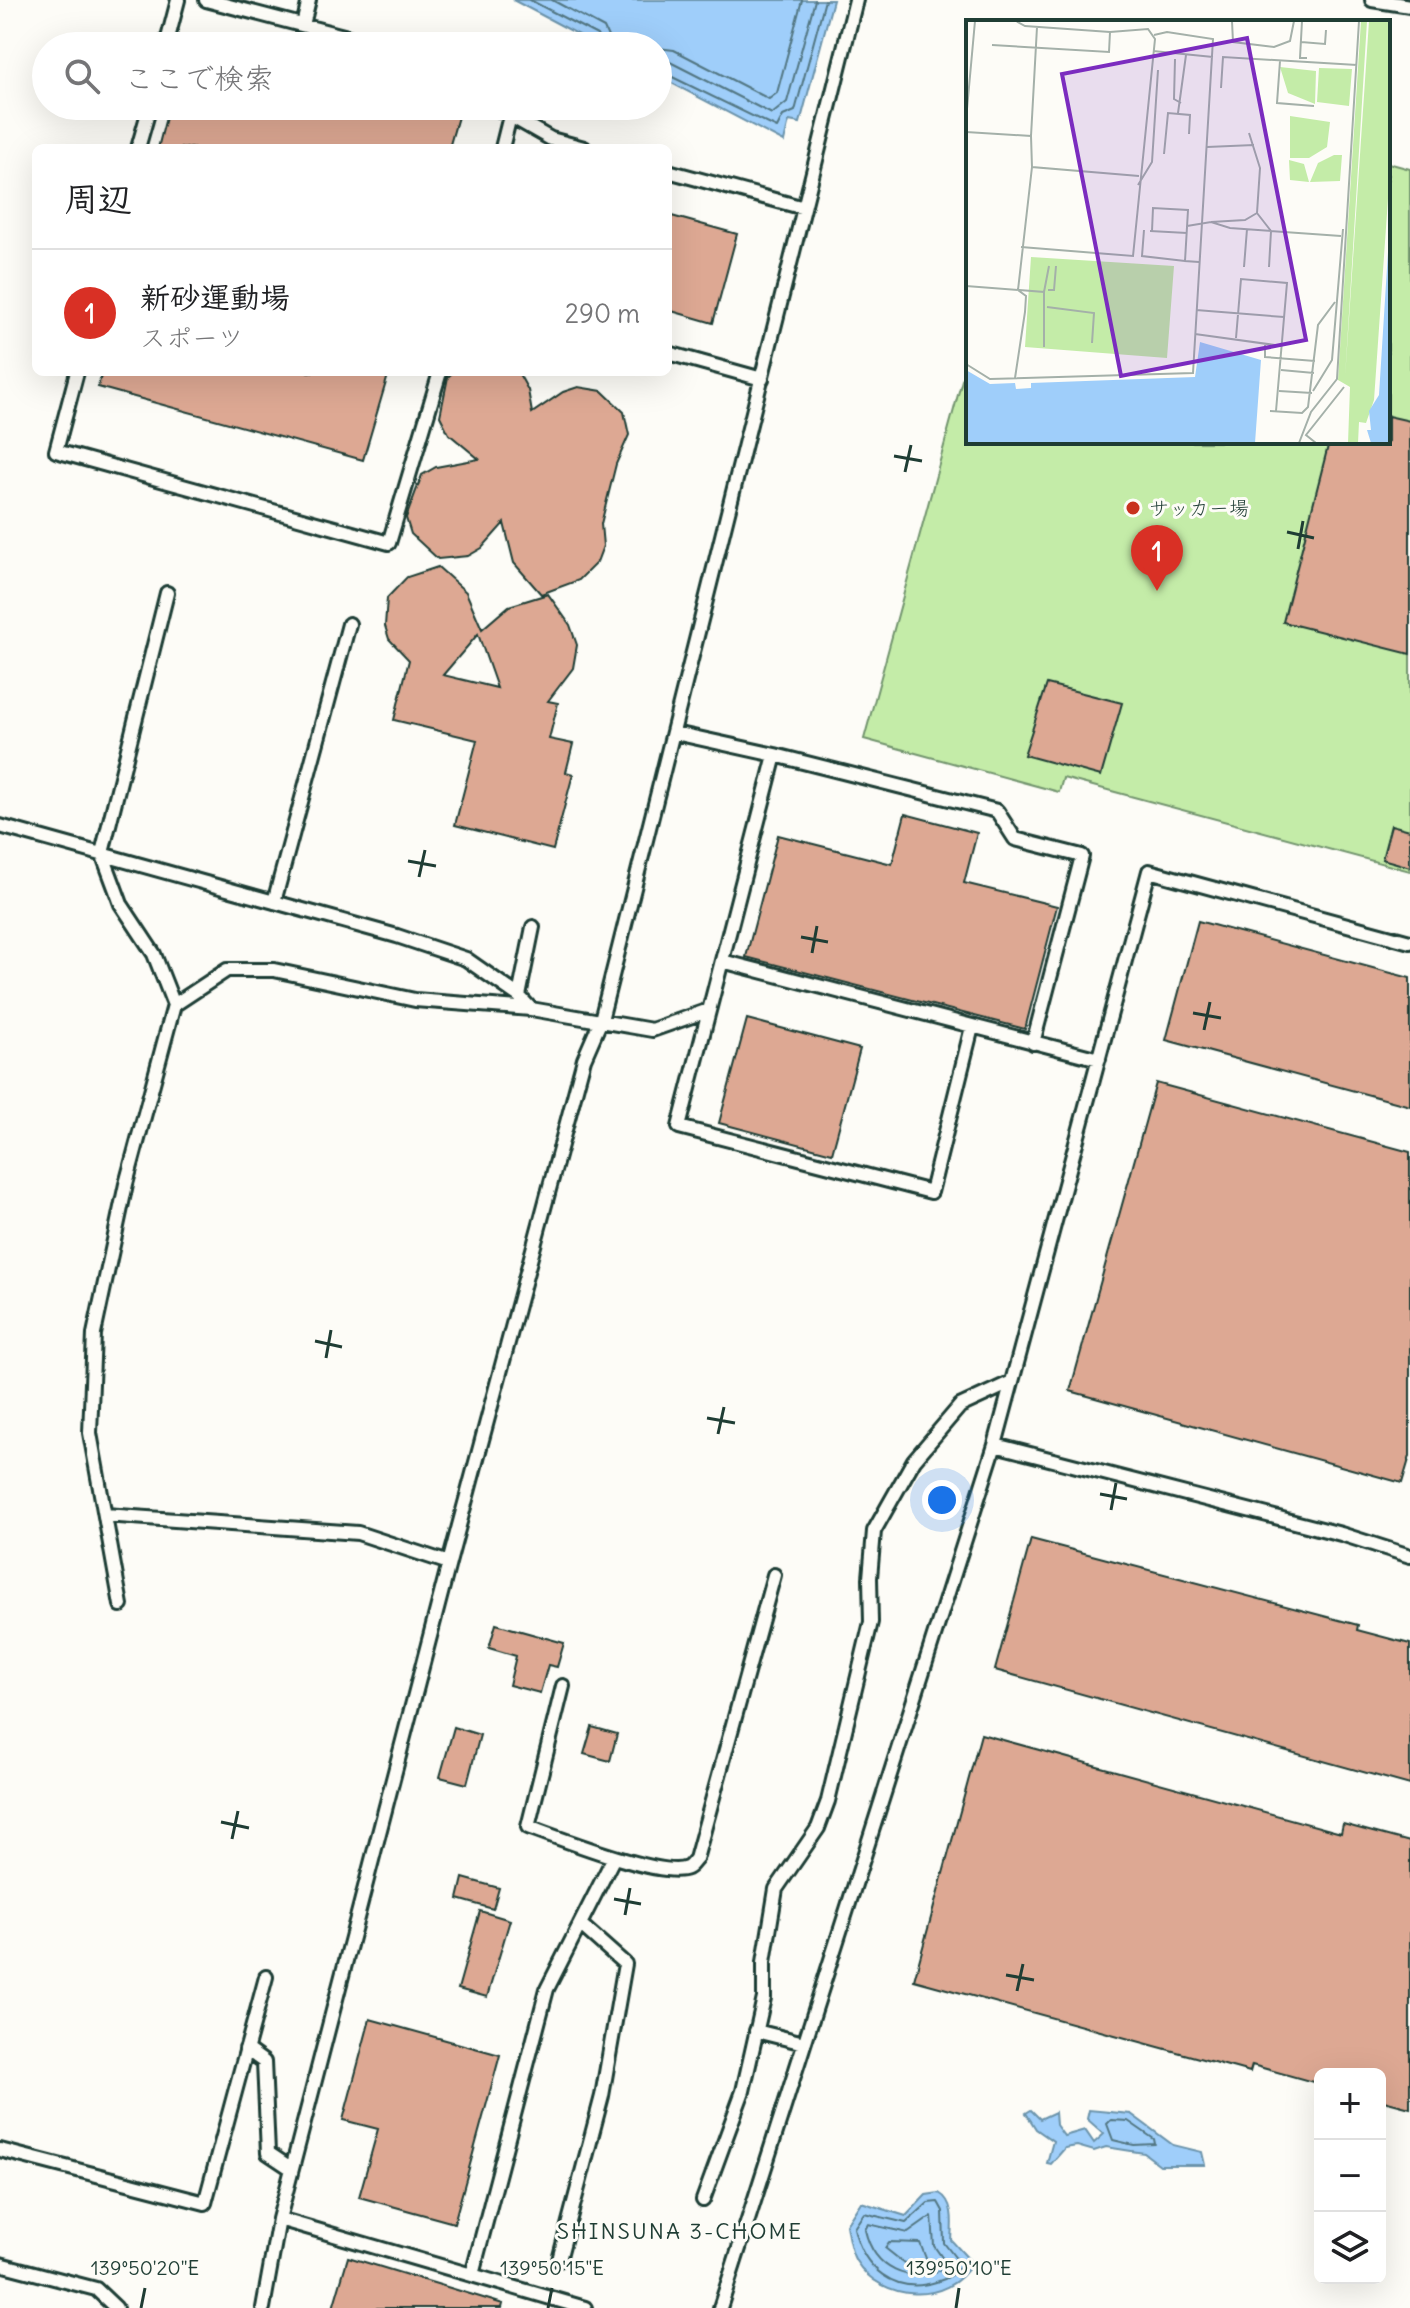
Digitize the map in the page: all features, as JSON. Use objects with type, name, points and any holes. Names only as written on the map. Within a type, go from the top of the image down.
[{"type":"lane","points":[[170,32],[178,0]]},
{"type":"lane","points":[[206,0],[329,32]]},
{"type":"lane","points":[[303,25],[309,0]]},
{"type":"lane","points":[[263,2308],[279,2219],[449,1563],[584,1059],[601,1020],[675,733],[856,0]]},
{"type":"lane","points":[[1372,0],[1410,6]]},
{"type":"lane","points":[[139,144],[146,120]]},
{"type":"lane","points":[[503,144],[509,120]]},
{"type":"lane","points":[[517,120],[551,139],[569,144]]},
{"type":"lane","points":[[672,172],[804,208]]},
{"type":"lane","points":[[672,354],[762,379]]},
{"type":"lane","points":[[76,376],[56,451],[389,543],[439,376]]},
{"type":"lane","points":[[121,1605],[90,1433],[94,1334],[126,1184],[174,1005],[154,954],[121,904],[102,853],[167,593]]},
{"type":"lane","points":[[274,902],[349,624]]},
{"type":"lane","points":[[675,733],[997,811],[1015,839],[1082,856],[1033,1043]]},
{"type":"lane","points":[[775,755],[679,1127],[931,1192],[972,1027]]},
{"type":"lane","points":[[0,826],[466,959],[519,996],[531,1009]]},
{"type":"lane","points":[[720,2308],[995,1445],[1149,871],[1410,942]]},
{"type":"lane","points":[[519,996],[533,927]]},
{"type":"lane","points":[[722,961],[1099,1059]]},
{"type":"lane","points":[[174,1005],[227,970],[274,970],[415,1000],[531,1009],[652,1030],[709,1010]]},
{"type":"lane","points":[[703,2200],[743,2091],[756,2031],[776,1889],[818,1828],[871,1622],[870,1578],[874,1531],[914,1460],[960,1406],[1012,1382]]},
{"type":"lane","points":[[995,1445],[1341,1534],[1410,1556]]},
{"type":"lane","points":[[105,1515],[358,1533],[449,1563]]},
{"type":"lane","points":[[563,1686],[528,1827],[614,1857],[669,1869],[686,1868],[696,1859],[774,1575]]},
{"type":"lane","points":[[472,2275],[547,1989],[614,1857]]},
{"type":"lane","points":[[559,2260],[602,2096],[625,1964],[580,1924]]},
{"type":"lane","points":[[0,2150],[205,2203],[266,1977]]},
{"type":"lane","points":[[756,2031],[804,2043]]},
{"type":"lane","points":[[246,2049],[264,2062],[268,2153],[292,2169]]},
{"type":"lane","points":[[279,2219],[585,2308]]},
{"type":"lane","points":[[0,2264],[96,2289],[111,2299],[116,2308]]},
{"type":"green space","points":[[1390,164],[1410,169],[1410,871],[1063,778],[1059,792],[864,739],[966,365],[966,444],[1390,444]]},
{"type":"water","points":[[513,0],[833,0],[800,123],[789,121],[784,142],[672,83],[672,32],[574,32]]},
{"type":"water","points":[[1031,2110],[1040,2119],[1055,2112],[1056,2125],[1064,2136],[1085,2130],[1094,2143],[1104,2134],[1087,2119],[1089,2110],[1131,2114],[1173,2145],[1202,2152],[1205,2165],[1160,2165],[1144,2153],[1106,2147],[1094,2151],[1077,2146],[1065,2148],[1051,2164],[1047,2163],[1053,2141],[1036,2129],[1026,2113]]},
{"type":"water","points":[[939,2193],[950,2208],[951,2240],[972,2263],[961,2277],[948,2287],[915,2294],[881,2285],[867,2275],[854,2257],[846,2225],[861,2202],[906,2216],[926,2195]]},
{"type":"building","points":[[165,120],[457,120],[450,144],[159,144]]},
{"type":"building","points":[[672,216],[737,234],[713,323],[672,311]]},
{"type":"building","points":[[101,376],[388,376],[363,460],[98,387]]},
{"type":"building","points":[[520,376],[528,390],[532,413],[563,392],[578,387],[602,391],[624,412],[629,435],[616,464],[601,524],[603,546],[597,562],[579,580],[541,594],[514,563],[504,523],[482,548],[468,556],[438,559],[411,534],[406,518],[422,475],[436,467],[479,459],[449,434],[440,416],[448,377]]},
{"type":"building","points":[[1390,416],[1410,421],[1410,654],[1283,622],[1328,444],[1390,444]]},
{"type":"building","points":[[438,567],[466,592],[482,629],[509,606],[548,594],[570,625],[577,645],[573,668],[548,701],[558,703],[549,739],[573,744],[566,772],[573,774],[553,850],[455,825],[477,740],[394,720],[409,660],[389,639],[385,626],[387,598],[407,577]],"holes":[[[478,634],[497,688],[443,675]]]},
{"type":"building","points":[[1047,684],[1122,703],[1101,776],[1024,755]]},
{"type":"building","points":[[905,814],[977,833],[964,883],[1057,906],[1025,1029],[746,957],[778,835],[892,864]]},
{"type":"building","points":[[1391,825],[1410,830],[1410,867],[1382,859]]},
{"type":"building","points":[[1198,921],[1410,978],[1410,1106],[1166,1040]]},
{"type":"building","points":[[747,1019],[860,1049],[832,1153],[719,1123]]},
{"type":"building","points":[[1156,1083],[1410,1152],[1410,1456],[1402,1483],[1070,1391]]},
{"type":"building","points":[[1031,1539],[1358,1625],[1357,1630],[1410,1644],[1410,1785],[995,1670]]},
{"type":"building","points":[[496,1624],[564,1643],[557,1667],[548,1665],[540,1693],[509,1685],[516,1656],[489,1648]]},
{"type":"building","points":[[454,1727],[480,1735],[467,1784],[440,1777]]},
{"type":"building","points":[[592,1727],[617,1734],[610,1761],[584,1754]]},
{"type":"building","points":[[981,1734],[1341,1833],[1343,1824],[1410,1842],[1410,2108],[1386,2102],[1386,2068],[1314,2068],[1314,2082],[1252,2065],[1250,2072],[914,1980]]},
{"type":"building","points":[[463,1878],[499,1888],[493,1909],[458,1899]]},
{"type":"building","points":[[480,1911],[510,1920],[487,1997],[458,1989]]},
{"type":"building","points":[[370,2019],[500,2055],[454,2223],[359,2197],[378,2129],[343,2120]]},
{"type":"building","points":[[348,2257],[503,2304],[502,2308],[333,2308]]},
{"type":"place","name":"サッカー場","points":[[1133,508]]},
{"type":"place","name":"新砂運動場","points":[[1157,591]]},
{"type":"district","name":"SHINSUNA 3-CHOME","points":[[680,2231]]}]
